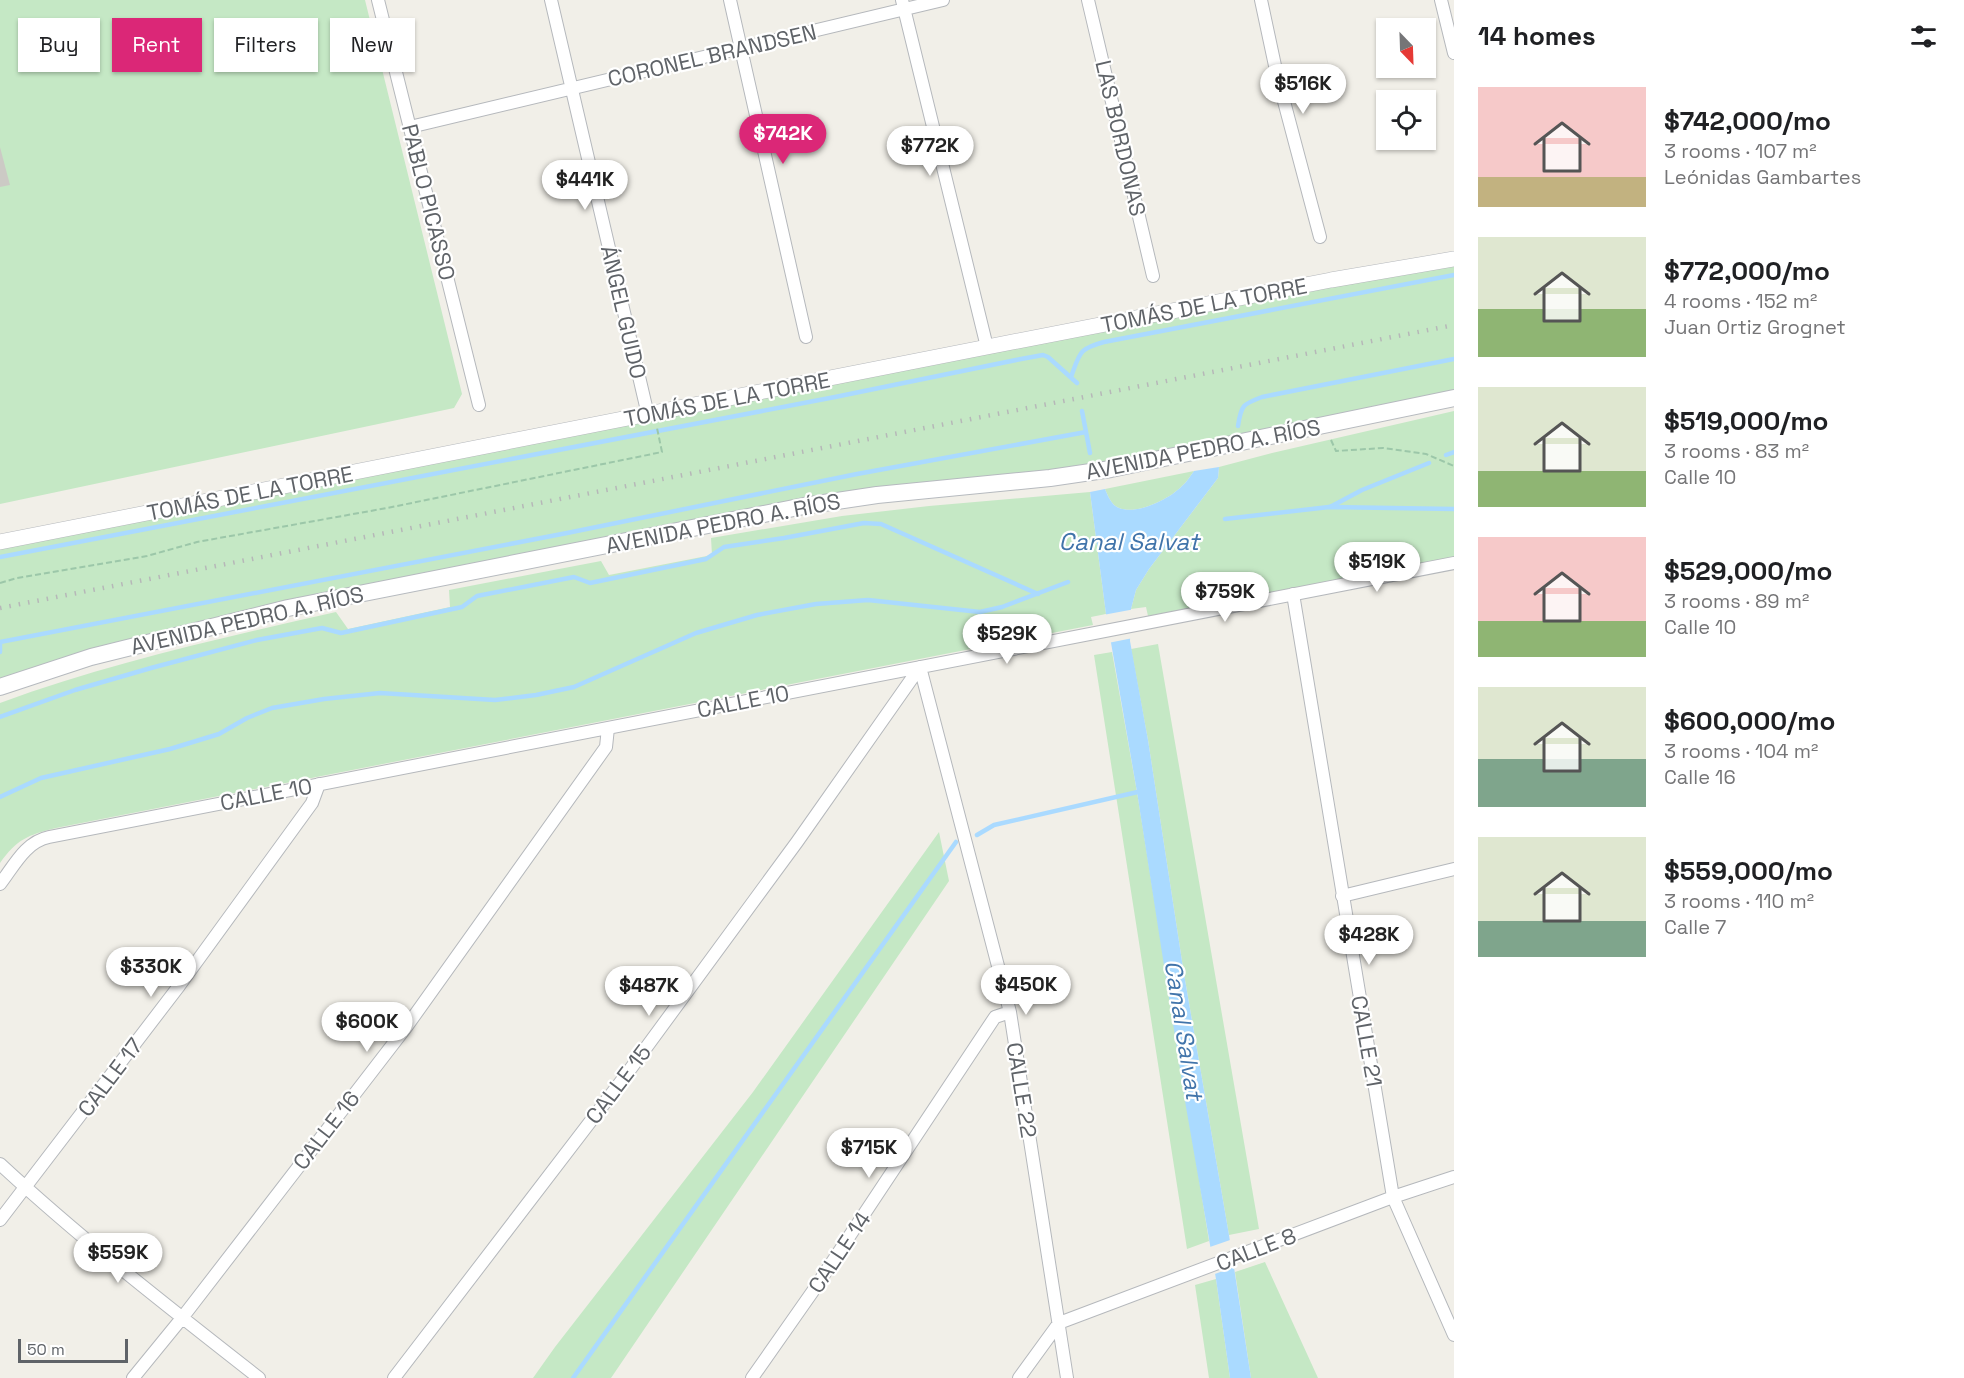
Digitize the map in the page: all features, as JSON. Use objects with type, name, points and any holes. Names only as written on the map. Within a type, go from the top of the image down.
[{"type":"main road","name":"AVENIDA PEDRO A. RÍOS","points":[[0,687],[91,657],[299,605],[804,506],[877,495],[1050,478],[1111,469],[1454,398]]},
{"type":"street","name":"PABLO PICASSO","points":[[378,0],[479,405]]},
{"type":"street","name":"ÁNGEL GUIDO","points":[[550,0],[652,421]]},
{"type":"street","points":[[730,0],[806,338]]},
{"type":"street","name":"CORONEL BRANDSEN","points":[[410,127],[741,48],[903,5],[943,0]]},
{"type":"street","name":"LAS BORDONAS","points":[[1088,0],[1154,276]]},
{"type":"street","points":[[1261,0],[1277,75],[1320,237]]},
{"type":"street","points":[[1441,0],[1454,53]]},
{"type":"street","points":[[903,5],[987,347]]},
{"type":"street","name":"TOMÁS DE LA TORRE","points":[[0,542],[652,421],[987,347],[1331,280],[1454,259]]},
{"type":"street","name":"CALLE 10","points":[[0,884],[33,842],[61,834],[1454,563]]},
{"type":"street","name":"CALLE 21","points":[[1293,594],[1393,1197],[1454,1335]]},
{"type":"street","name":"CALLE 22","points":[[920,667],[1010,1012],[1067,1378]]},
{"type":"street","name":"CALLE 15","points":[[394,1378],[639,1056],[797,842],[920,667]]},
{"type":"street","name":"CALLE 16","points":[[133,1378],[182,1318],[407,1026],[606,747],[608,728]]},
{"type":"street","name":"CALLE 17","points":[[0,1220],[179,986],[312,803],[319,784]]},
{"type":"street","points":[[1342,896],[1454,869]]},
{"type":"street","name":"CALLE 14","points":[[752,1378],[820,1281],[995,1017],[1010,1012]]},
{"type":"street","points":[[0,1164],[182,1318],[259,1378]]},
{"type":"street","name":"CALLE 8","points":[[1059,1323],[1393,1197],[1454,1177]]},
{"type":"street","points":[[1019,1378],[1059,1323]]},
{"type":"path","points":[[0,584],[17,578],[147,556],[197,543],[387,508],[662,452],[652,421]]},
{"type":"path","points":[[1324,425],[1336,451],[1383,448],[1426,454],[1454,466]]},
{"type":"green space","points":[[0,0],[365,0],[369,18],[330,18],[330,72],[383,72],[462,394],[454,408],[0,504]]},
{"type":"green space","points":[[1454,259],[1454,398],[1111,469],[937,488],[288,608],[0,687],[0,542]]},
{"type":"green space","points":[[1454,411],[1454,558],[1148,616],[1146,607],[1131,609],[1136,590],[1149,569],[1218,478],[1219,467]]},
{"type":"green space","points":[[1194,471],[1184,484],[1169,496],[1140,509],[1121,509],[1114,505],[1105,489]]},
{"type":"green space","points":[[1090,492],[1106,614],[1091,617],[1093,625],[56,828],[24,839],[12,848],[0,863],[0,703],[41,689],[166,652],[336,612],[348,629],[450,607],[449,590],[601,561],[609,575],[712,555],[711,538],[842,516]]},
{"type":"green space","points":[[1158,644],[1259,1229],[1229,1235],[1131,649]]},
{"type":"green space","points":[[1112,652],[1137,792],[1209,1241],[1187,1249],[1094,655]]},
{"type":"green space","points":[[939,832],[949,881],[611,1378],[533,1378],[753,1092]]},
{"type":"green space","points":[[1265,1262],[1318,1378],[1251,1378],[1235,1272]]},
{"type":"green space","points":[[1216,1279],[1230,1378],[1209,1378],[1195,1285]]},
{"type":"water","name":"Canal Salvat","points":[[1219,467],[1218,478],[1149,569],[1136,590],[1131,609],[1130,641],[1251,1378],[1230,1378],[1137,792],[1106,614],[1090,492],[1105,489],[1114,505],[1121,509],[1140,509],[1169,496],[1184,484],[1194,471]]},
{"type":"pier","points":[[1135,609],[1133,638],[1108,643],[1103,615]]},
{"type":"pier","points":[[1233,1239],[1237,1266],[1212,1275],[1207,1248]]},
{"type":"building","points":[[0,147],[10,185],[0,187]]},
{"type":"waterway","name":"Canal Salvat","points":[[1071,377],[1081,353],[1089,347],[1104,342],[1454,275]]},
{"type":"waterway","points":[[0,557],[1043,355],[1077,383]]},
{"type":"waterway","points":[[1238,426],[1244,406],[1262,397],[1454,359]]},
{"type":"waterway","name":"Canal Salvat","points":[[1082,411],[1090,453]]},
{"type":"waterway","points":[[0,642],[567,533],[857,474],[1086,432]]},
{"type":"waterway","points":[[1446,455],[1454,452]]},
{"type":"waterway","points":[[1330,507],[1362,490],[1429,463]]},
{"type":"waterway","points":[[1225,519],[1329,507],[1454,509]]},
{"type":"waterway","points":[[0,717],[75,690],[257,640],[322,628],[341,633],[462,607],[477,596],[574,577],[590,583],[706,559],[724,547],[864,523],[881,524],[1038,594]]},
{"type":"waterway","points":[[0,797],[41,778],[170,749],[219,734],[247,718],[272,708],[380,693],[495,700],[536,695],[574,687],[696,633],[757,615],[816,604],[868,600],[980,612],[1002,607],[1068,582]]},
{"type":"waterway","points":[[0,642],[0,652]]},
{"type":"waterway","points":[[977,835],[994,825],[1142,791]]},
{"type":"waterway","points":[[573,1378],[956,842]]},
{"type":"railway","points":[[0,608],[1454,325]]}]
